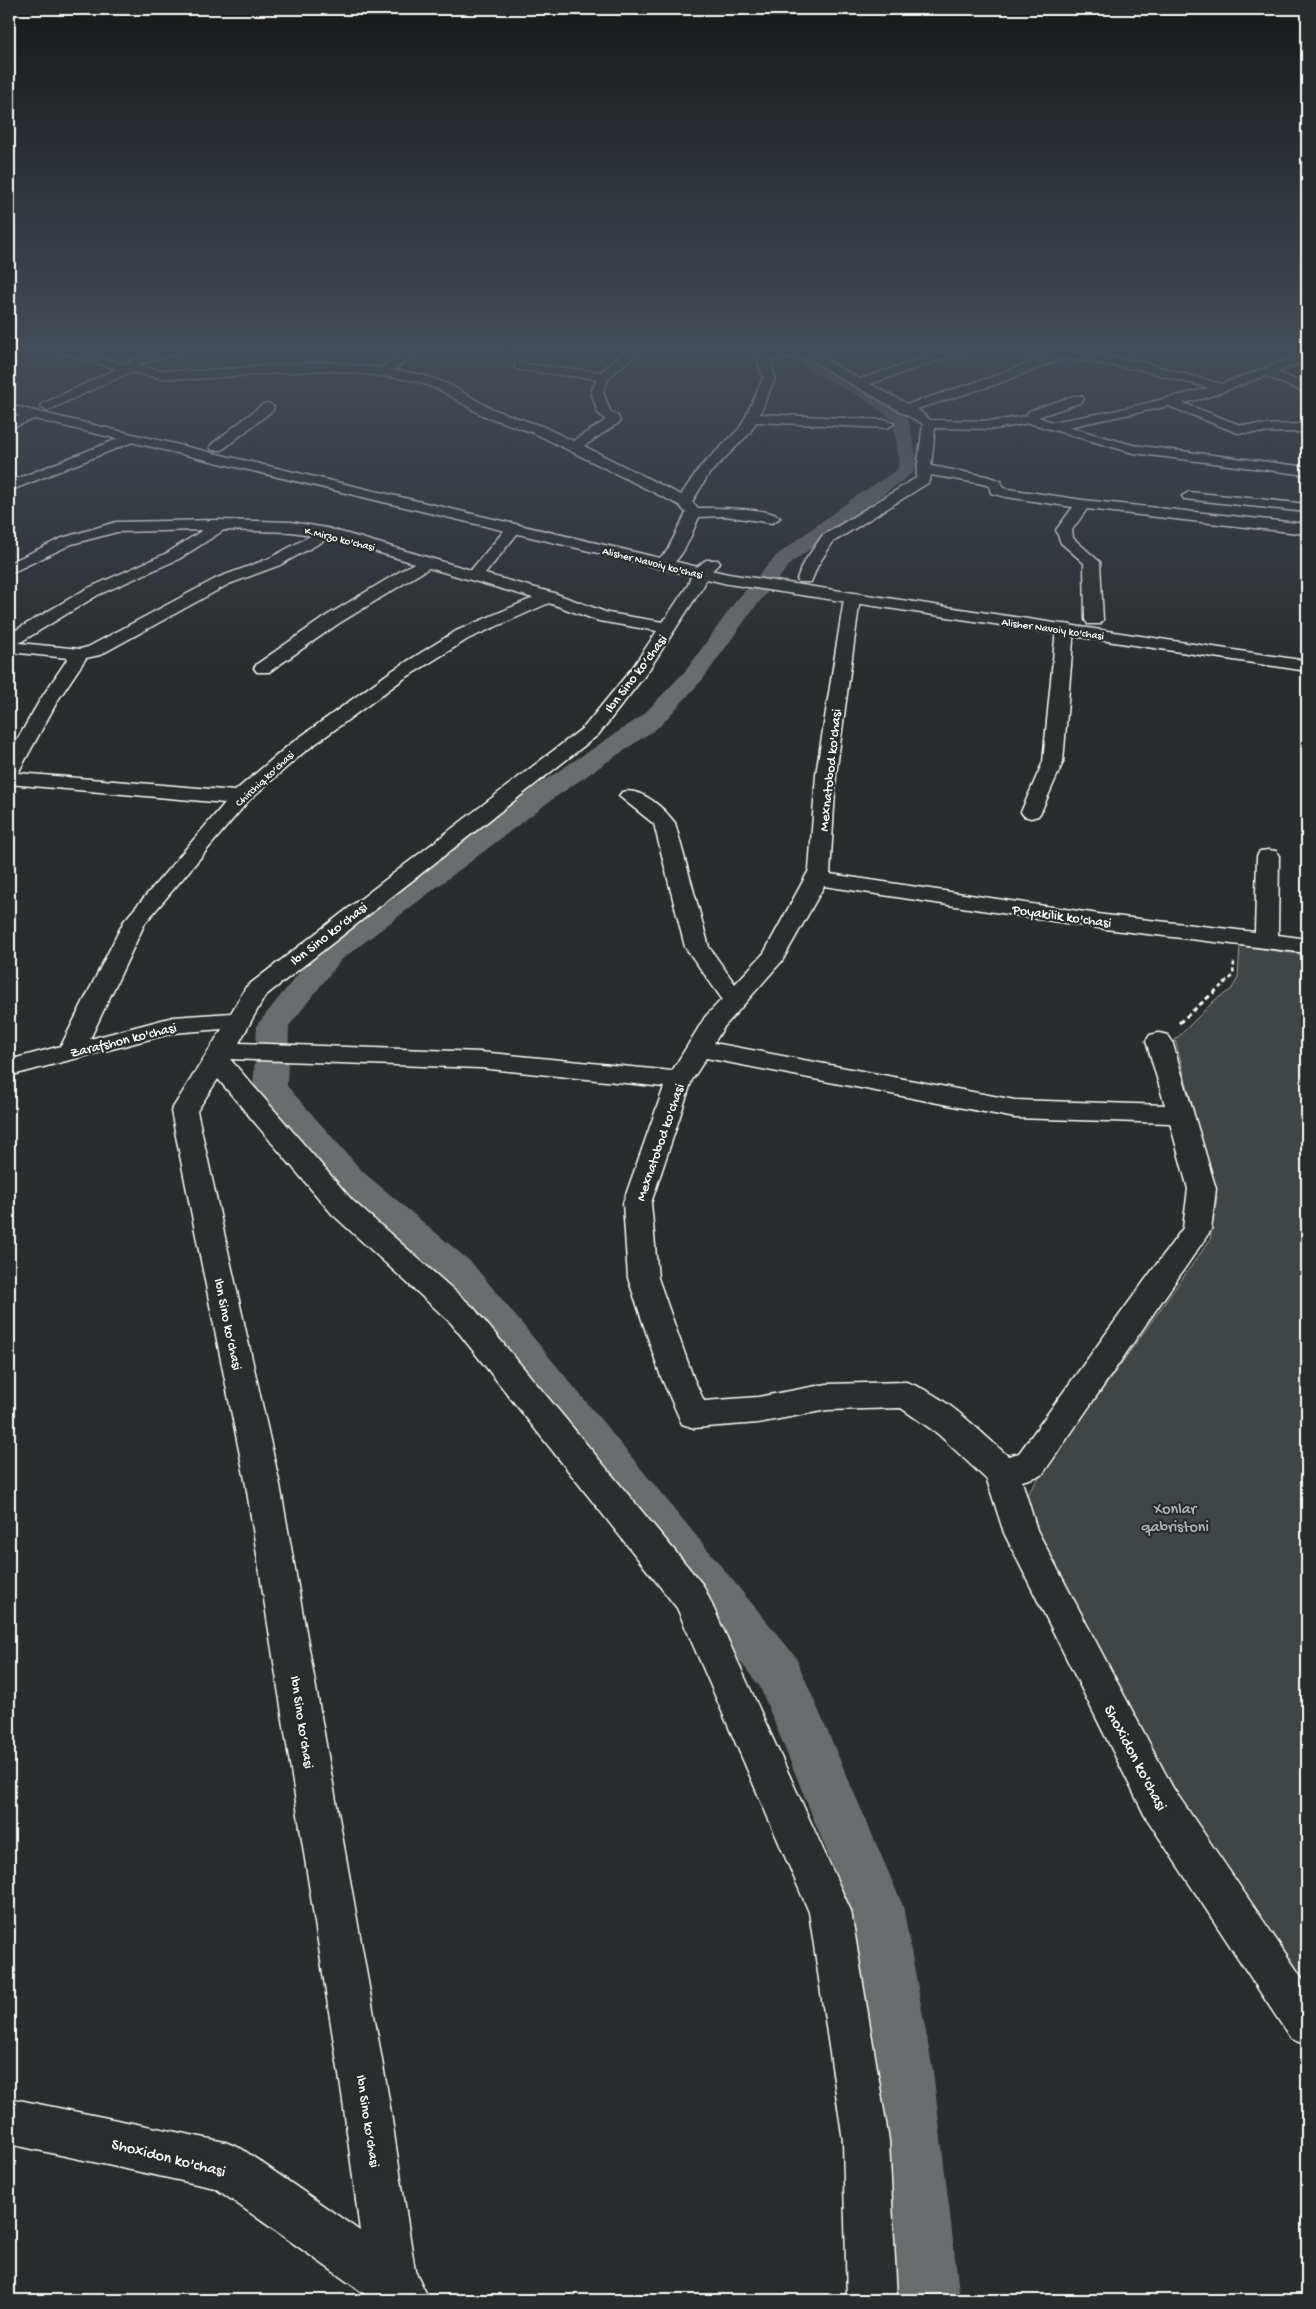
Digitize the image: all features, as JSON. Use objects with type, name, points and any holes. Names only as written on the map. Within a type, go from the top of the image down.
[{"type":"street","points":[[9,487],[84,457]]},
{"type":"street","name":"Alisher Navoiy ko'chasi","points":[[209,457],[661,564],[1094,620],[1307,652]]},
{"type":"street","name":"Alisher Navoiy ko'chasi","points":[[259,457],[674,554],[720,571]]},
{"type":"street","points":[[595,457],[684,502],[694,513],[725,512],[772,518]]},
{"type":"street","points":[[684,502],[704,471],[718,457]]},
{"type":"street","points":[[793,582],[810,565],[827,539],[922,480],[925,457]]},
{"type":"street","points":[[1194,457],[1307,471]]},
{"type":"street","points":[[923,469],[986,480],[996,484],[996,490],[1006,493],[1083,504],[1307,529]]},
{"type":"street","points":[[1189,496],[1307,508]]},
{"type":"street","points":[[1083,504],[1064,530],[1066,540],[1092,562],[1094,620]]},
{"type":"street","points":[[661,564],[674,554],[694,513]]},
{"type":"street","points":[[9,641],[92,592],[174,556],[220,525]]},
{"type":"street","name":"K.Mirzo ko'chasi","points":[[9,569],[66,541],[116,527],[220,525],[291,527],[327,533],[548,597],[605,617],[668,628]]},
{"type":"street","points":[[474,576],[513,529]]},
{"type":"street","points":[[9,647],[80,654],[94,652],[223,581],[274,562],[327,533]]},
{"type":"street","points":[[263,668],[332,620],[427,562]]},
{"type":"street","name":"Ibn Sino ko‘chasi","points":[[398,2295],[263,1485],[184,1111],[221,1054],[255,992],[591,731],[640,670],[696,585],[720,571]]},
{"type":"street","name":"Alisher Navoiy ko'chasi","points":[[793,582],[852,599],[1307,666]]},
{"type":"street","name":"Chirchiq ko’chasi","points":[[70,1052],[135,921],[240,798],[296,749],[396,676],[462,635],[548,597]]},
{"type":"street","name":"Mexnatobod ko'chasi","points":[[852,599],[826,774],[820,870],[817,879],[774,956],[714,1024],[679,1080],[637,1203],[643,1278],[677,1377],[694,1415],[758,1410],[827,1397],[906,1395],[950,1424],[1002,1472]]},
{"type":"street","points":[[1031,812],[1053,762],[1065,629]]},
{"type":"street","points":[[9,771],[49,700],[80,654]]},
{"type":"street","points":[[9,778],[240,798]]},
{"type":"street","points":[[628,796],[655,813],[664,823],[697,947],[735,1000]]},
{"type":"street","points":[[1266,940],[1268,856]]},
{"type":"street","name":"Poyakilik ko'chasi","points":[[817,879],[928,894],[1104,922],[1307,946]]},
{"type":"street","name":"Zarafshon ko'chasi","points":[[9,1068],[173,1025],[239,1020]]},
{"type":"street","points":[[1002,1472],[1030,1465],[1197,1230],[1202,1189],[1159,1041]]},
{"type":"street","points":[[698,1048],[1015,1109],[1181,1114]]},
{"type":"street","points":[[221,1054],[310,1054],[480,1060],[679,1080]]},
{"type":"street","points":[[221,1054],[342,1207],[462,1315],[690,1597],[830,1911],[866,2141],[872,2300]]},
{"type":"street","name":"Shoxidon ko'chasi","points":[[1002,1472],[1021,1533],[1159,1802],[1307,2023]]},
{"type":"street","name":"Shoxidon ko'chasi","points":[[9,2121],[225,2166],[398,2295]]},
{"type":"path","points":[[1159,1041],[1233,976],[1235,936]]},
{"type":"green space","name":"Xonlar qabristoni","points":[[1240,946],[1307,955],[1307,2018],[1266,1961],[1119,1716],[1023,1500],[1210,1240],[1217,1198],[1175,1040],[1216,999],[1231,990],[1238,978]]},
{"type":"waterway","points":[[908,457],[905,472],[863,500],[784,559],[743,607],[695,674],[651,721],[545,792],[330,954],[273,1025],[270,1088],[350,1181],[459,1273],[778,1672],[876,1906],[904,2071],[928,2300]]}]
